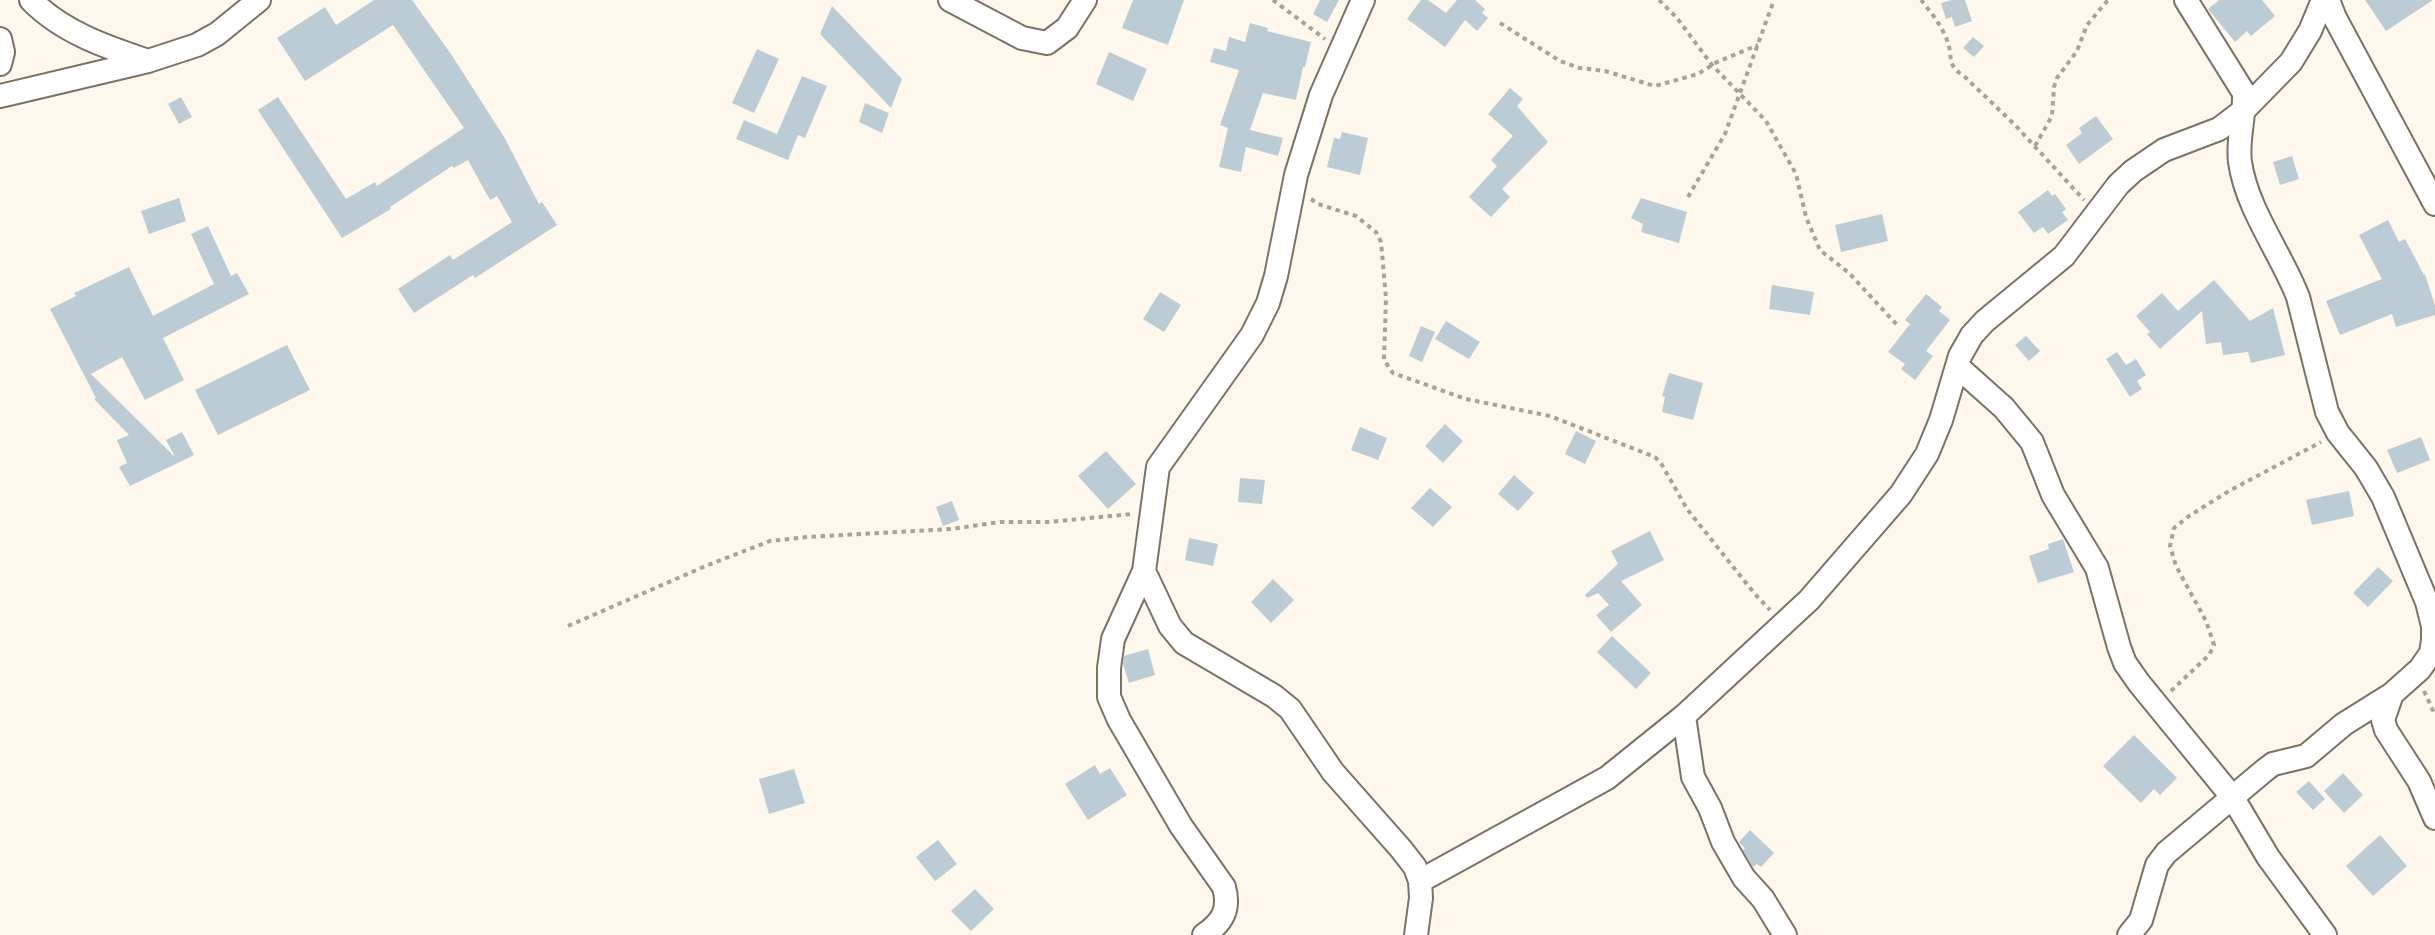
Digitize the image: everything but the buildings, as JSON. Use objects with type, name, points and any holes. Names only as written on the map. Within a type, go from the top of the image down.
[{"type":"street","points":[[31,0],[63,25],[100,46],[148,61]]},
{"type":"street","points":[[1,92],[148,61],[197,45],[217,34],[259,0]]},
{"type":"street","points":[[950,0],[1022,38],[1047,43],[1067,28],[1085,0]]},
{"type":"street","points":[[1204,935],[1226,913],[1227,899],[1224,887],[1181,826],[1119,720],[1108,697],[1108,668],[1113,639],[1144,571],[1158,467],[1252,335],[1268,303],[1276,276],[1296,175],[1321,95],[1363,0]]},
{"type":"street","points":[[2129,935],[2141,920],[2157,865],[2166,853],[2273,764],[2306,756],[2344,724],[2392,694],[2420,669],[2431,653],[2433,626],[2427,602],[2383,497],[2366,468],[2338,433],[2327,412],[2298,297],[2257,212],[2243,177],[2240,138],[2244,93],[2186,0]]},
{"type":"street","points":[[1420,880],[1607,778],[1684,716],[1809,600],[1901,494],[1927,454],[1935,438],[1957,366],[1972,335],[1985,321],[2064,256],[2118,185],[2148,160],[2175,145],[2219,129],[2244,110],[2291,62],[2310,31],[2322,0]]},
{"type":"street","points":[[2328,0],[2335,18],[2435,204]]},
{"type":"street","points":[[0,39],[3,52],[0,64]]},
{"type":"street","points":[[1957,366],[2004,408],[2032,442],[2053,495],[2097,568],[2119,647],[2126,663],[2139,683],[2233,798],[2268,857],[2325,935]]},
{"type":"street","points":[[1144,571],[1170,626],[1185,643],[1274,696],[1290,709],[1333,772],[1401,849],[1420,880],[1421,897],[1416,935]]},
{"type":"street","points":[[2392,694],[2383,720],[2386,730],[2419,781],[2435,818]]},
{"type":"street","points":[[1684,716],[1693,777],[1710,808],[1723,842],[1744,878],[1763,899],[1785,935]]},
{"type":"path","points":[[1273,0],[1340,51]]},
{"type":"path","points":[[1659,0],[1677,18],[1712,65],[1766,121],[1796,174],[1806,217],[1820,250],[1844,268],[1898,326]]},
{"type":"path","points":[[1688,196],[1725,134],[1774,0]]},
{"type":"path","points":[[1921,0],[1947,38],[1951,66],[1964,76],[2035,147],[2096,214]]},
{"type":"path","points":[[2035,147],[2052,116],[2054,87],[2057,78],[2077,51],[2087,26],[2108,0]]},
{"type":"path","points":[[1500,23],[1560,61],[1655,86],[1698,74],[1712,65],[1758,45]]},
{"type":"path","points":[[1296,175],[1313,202],[1356,216],[1376,232],[1381,242],[1386,298],[1384,360],[1393,373],[1466,399],[1550,416],[1655,457],[1687,509],[1725,558],[1764,606],[1785,622]]},
{"type":"path","points":[[2157,704],[2209,655],[2214,645],[2206,621],[2176,566],[2170,546],[2174,528],[2229,491],[2338,433]]},
{"type":"path","points":[[568,626],[708,565],[770,541],[951,529],[1000,522],[1048,522],[1151,512]]}]
